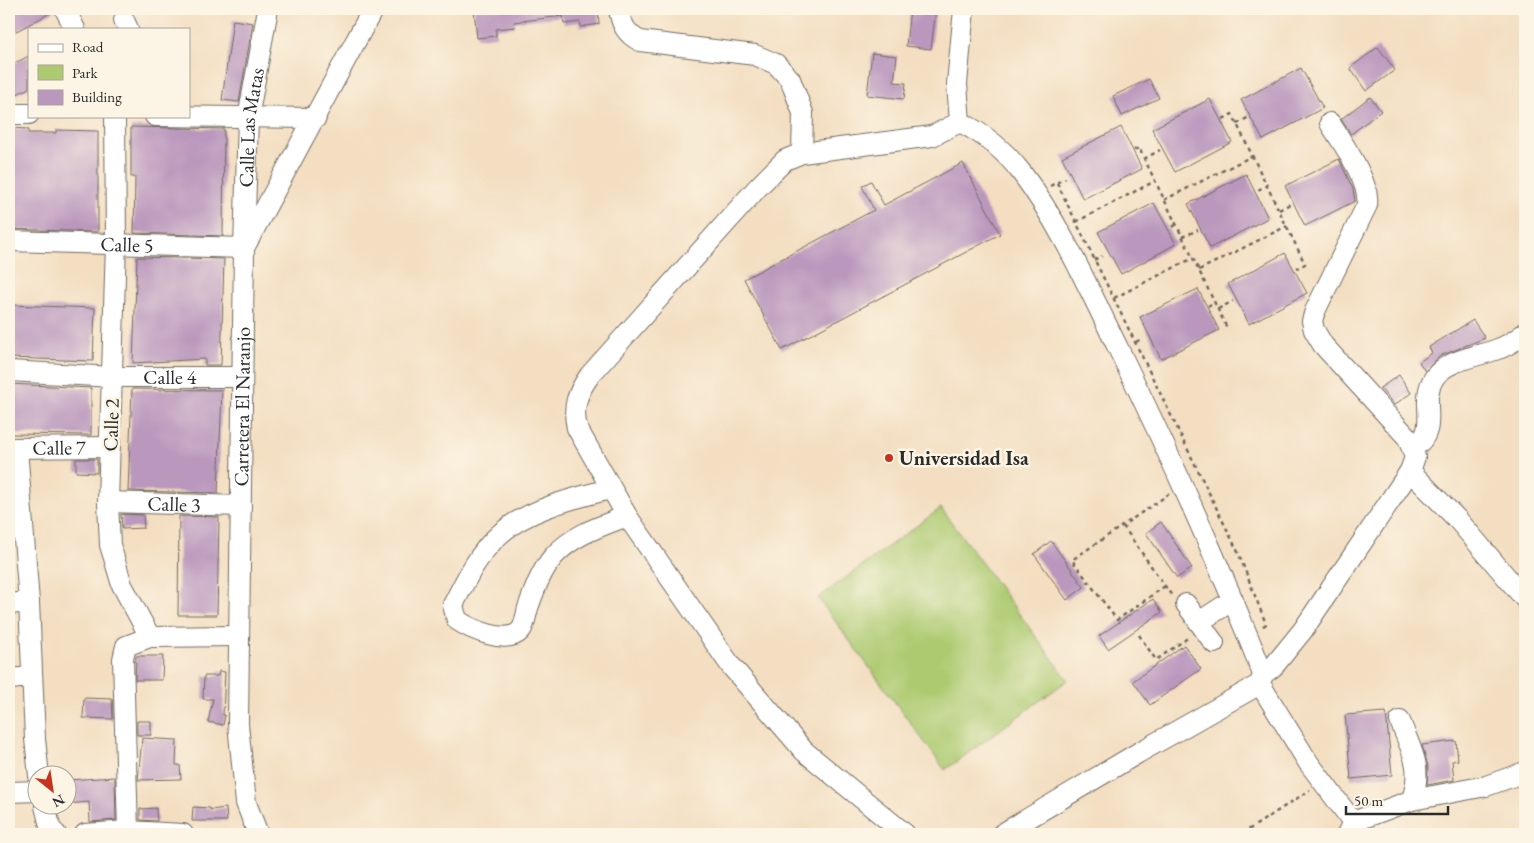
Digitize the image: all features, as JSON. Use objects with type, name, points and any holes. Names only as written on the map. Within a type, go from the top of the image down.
[{"type":"street","points":[[65,9],[74,28]]},
{"type":"street","name":"Calle Las Matas","points":[[244,248],[248,118],[268,9]]},
{"type":"street","name":"Carretera El Naranjo","points":[[258,834],[248,811],[241,770],[238,724],[237,636],[241,506],[244,248],[316,118],[373,9]]},
{"type":"street","points":[[619,9],[625,30],[632,37],[640,41],[755,55],[776,64],[790,79],[803,113],[802,153]]},
{"type":"street","points":[[960,122],[957,84],[964,9]]},
{"type":"street","points":[[9,114],[28,114]]},
{"type":"street","points":[[190,116],[316,118]]},
{"type":"street","name":"Calle 2","points":[[115,118],[116,243],[108,502],[110,545],[125,591],[150,637]]},
{"type":"street","points":[[905,834],[804,750],[731,666],[626,516],[610,490],[577,428],[574,414],[575,400],[581,386],[759,186],[785,160],[802,153],[932,136],[960,122]]},
{"type":"street","points":[[960,122],[981,132],[1020,171],[1106,302],[1182,485],[1233,600],[1248,637],[1261,679],[1308,762],[1324,780],[1350,828],[1412,800],[1486,786],[1525,772]]},
{"type":"street","points":[[1002,834],[1261,679],[1304,630],[1410,471],[1415,457],[1414,448],[1408,438],[1323,345],[1314,330],[1312,321],[1315,311],[1335,274],[1368,198],[1365,184],[1330,122]]},
{"type":"street","name":"Calle 5","points":[[9,241],[244,248]]},
{"type":"street","points":[[1414,448],[1426,436],[1429,392],[1433,379],[1443,369],[1463,360],[1497,350],[1525,333]]},
{"type":"street","name":"Calle 4","points":[[9,371],[113,377],[242,377]]},
{"type":"street","name":"Calle 7","points":[[13,448],[110,447]]},
{"type":"street","points":[[13,448],[15,519],[29,602],[38,766]]},
{"type":"street","points":[[1410,471],[1458,520],[1525,600]]},
{"type":"street","points":[[610,490],[588,494],[536,513],[499,535],[480,558],[453,605],[457,620],[479,633],[513,635],[521,630],[543,572],[553,557],[572,540],[626,516]]},
{"type":"street","name":"Calle 3","points":[[108,502],[241,506]]},
{"type":"street","points":[[1186,604],[1205,631],[1233,600]]},
{"type":"street","points":[[9,604],[29,602]]},
{"type":"street","points":[[128,832],[124,659],[126,646],[150,637],[237,636]]},
{"type":"street","points":[[9,679],[32,677]]},
{"type":"street","points":[[1400,721],[1417,767],[1418,781],[1412,800]]},
{"type":"street","points":[[9,792],[28,791]]},
{"type":"street","points":[[48,816],[52,830],[56,834]]},
{"type":"street","points":[[85,834],[128,832],[182,834]]},
{"type":"path","points":[[1223,119],[1232,114],[1237,124],[1305,264],[1297,268]]},
{"type":"path","points":[[1237,124],[1249,118]]},
{"type":"path","points":[[1134,150],[1139,148],[1228,330]]},
{"type":"path","points":[[1144,158],[1160,150]]},
{"type":"path","points":[[1164,200],[1252,156]]},
{"type":"path","points":[[1058,231],[1155,181]]},
{"type":"path","points":[[1057,183],[1076,222],[1106,302],[1238,552],[1266,624],[1248,637]]},
{"type":"path","points":[[1258,190],[1267,185]]},
{"type":"path","points":[[1279,210],[1290,204]]},
{"type":"path","points":[[1172,227],[1176,225]]},
{"type":"path","points":[[1199,270],[1287,226]]},
{"type":"path","points":[[1182,237],[1198,230]]},
{"type":"path","points":[[1106,302],[1193,258]]},
{"type":"path","points":[[1218,309],[1233,301]]},
{"type":"path","points":[[1208,306],[1215,302]]},
{"type":"path","points":[[1165,586],[1118,620],[1072,560],[1182,485]]},
{"type":"path","points":[[1123,526],[1180,608],[1186,604]]},
{"type":"path","points":[[1139,635],[1156,660],[1205,631]]},
{"type":"path","points":[[1242,834],[1324,780]]},
{"type":"green space","points":[[941,508],[1068,680],[945,770],[818,598]]},
{"type":"building","points":[[13,9],[53,9],[54,11],[9,35],[9,11]]},
{"type":"building","points":[[474,9],[598,9],[599,24],[581,27],[580,22],[564,24],[563,16],[514,22],[515,27],[496,29],[496,36],[477,38]]},
{"type":"building","points":[[910,9],[936,9],[931,49],[906,46]]},
{"type":"building","points":[[233,20],[253,23],[239,102],[222,100]]},
{"type":"building","points":[[1378,47],[1395,70],[1366,91],[1350,68]]},
{"type":"building","points":[[872,53],[897,56],[894,82],[906,83],[904,99],[867,95]]},
{"type":"building","points":[[28,56],[28,88],[9,98],[9,66]]},
{"type":"building","points":[[1301,68],[1323,108],[1263,140],[1241,100]]},
{"type":"building","points":[[1149,79],[1159,98],[1122,116],[1113,96]]},
{"type":"building","points":[[1370,97],[1381,111],[1351,134],[1341,119]]},
{"type":"building","points":[[1210,99],[1232,142],[1175,172],[1152,129]]},
{"type":"building","points":[[131,127],[224,129],[223,236],[134,233],[135,177],[131,177]]},
{"type":"building","points":[[1121,127],[1142,169],[1083,199],[1062,157]]},
{"type":"building","points":[[9,128],[28,129],[28,133],[56,133],[56,130],[98,131],[98,232],[9,229]]},
{"type":"building","points":[[1339,159],[1353,189],[1355,201],[1305,226],[1285,186]]},
{"type":"building","points":[[963,163],[1000,234],[782,350],[744,279],[874,210],[862,186],[871,181],[884,205]]},
{"type":"building","points":[[1246,174],[1268,218],[1210,248],[1188,204]]},
{"type":"building","points":[[1154,203],[1176,244],[1121,274],[1098,232]]},
{"type":"building","points":[[1285,253],[1307,293],[1249,324],[1228,284]]},
{"type":"building","points":[[137,257],[224,259],[221,365],[205,365],[205,359],[133,363]]},
{"type":"building","points":[[1198,289],[1219,330],[1161,359],[1140,317]]},
{"type":"building","points":[[9,305],[95,308],[93,361],[9,358]]},
{"type":"building","points":[[1473,320],[1485,338],[1440,356],[1425,371],[1419,362],[1432,353],[1429,347]]},
{"type":"building","points":[[1399,375],[1411,393],[1394,405],[1380,388]]},
{"type":"building","points":[[9,384],[91,388],[91,435],[9,434]]},
{"type":"building","points":[[132,389],[222,390],[218,493],[128,491]]},
{"type":"building","points":[[76,459],[97,459],[97,473],[76,472]]},
{"type":"building","points":[[121,514],[143,515],[144,528],[122,529]]},
{"type":"building","points":[[179,516],[219,517],[217,615],[178,615]]},
{"type":"building","points":[[1161,522],[1192,568],[1177,578],[1146,533]]},
{"type":"building","points":[[1051,541],[1084,587],[1067,600],[1034,554]]},
{"type":"building","points":[[1153,599],[1162,612],[1108,649],[1099,636]]},
{"type":"building","points":[[1184,645],[1201,669],[1150,705],[1133,681]]},
{"type":"building","points":[[136,656],[163,656],[162,680],[135,680]]},
{"type":"building","points":[[219,671],[225,672],[223,715],[225,715],[223,725],[208,722],[213,699],[203,699],[204,676],[218,676]]},
{"type":"building","points":[[84,698],[112,699],[113,719],[83,718]]},
{"type":"building","points":[[1386,712],[1392,775],[1351,779],[1345,715]]},
{"type":"building","points":[[137,721],[151,721],[151,735],[137,735]]},
{"type":"building","points":[[142,738],[177,740],[176,765],[180,765],[181,779],[138,780]]},
{"type":"building","points":[[1456,741],[1458,760],[1452,761],[1454,780],[1427,785],[1428,766],[1422,745]]},
{"type":"building","points":[[115,777],[116,820],[90,822],[89,802],[78,803],[78,779]]},
{"type":"building","points":[[193,807],[210,808],[210,810],[226,808],[227,821],[192,821]]},
{"type":"building","points":[[156,808],[157,821],[140,820],[140,809]]},
{"type":"place","name":"Universidad Isa","points":[[889,458]]}]
